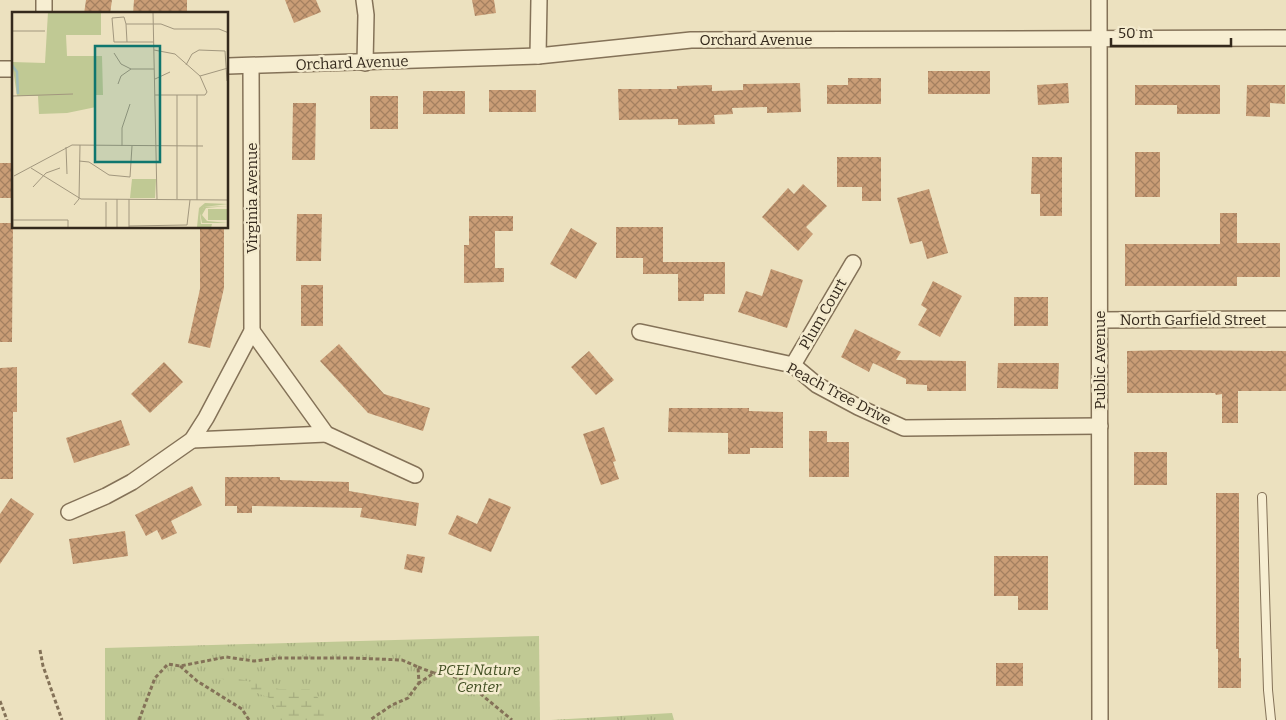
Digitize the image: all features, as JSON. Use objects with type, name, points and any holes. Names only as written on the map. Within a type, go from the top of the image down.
[{"type":"street","points":[[364,0],[366,15],[365,63]]},
{"type":"street","points":[[538,56],[539,0]]},
{"type":"street","name":"Public Avenue","points":[[1099,0],[1100,720]]},
{"type":"street","name":"Orchard Avenue","points":[[229,66],[538,56],[691,40],[1286,38]]},
{"type":"street","name":"Virginia Avenue","points":[[251,66],[252,330]]},
{"type":"street","name":"Plum Court","points":[[793,366],[853,263]]},
{"type":"street","name":"North Garfield Street","points":[[1100,320],[1286,319]]},
{"type":"street","points":[[69,512],[132,482],[192,440],[206,418],[252,330],[326,434]]},
{"type":"street","name":"Peach Tree Drive","points":[[640,332],[793,366],[818,385],[858,407],[904,428],[1100,426]]},
{"type":"street","points":[[192,440],[326,434],[415,475]]},
{"type":"lane","points":[[1262,497],[1271,720]]},
{"type":"path","points":[[40,650],[43,666],[62,720]]},
{"type":"path","points":[[139,720],[155,678],[168,664],[180,666],[226,657],[254,661],[279,658],[402,660],[434,673],[452,676],[465,681],[512,720]]},
{"type":"path","points":[[180,666],[197,681],[242,709],[249,720]]},
{"type":"path","points":[[418,667],[419,683]]},
{"type":"path","points":[[370,720],[392,705],[408,698],[419,683],[434,673]]},
{"type":"path","points":[[0,702],[7,720]]},
{"type":"green space","name":"PCEI Nature Center","points":[[539,636],[540,720],[105,720],[105,648]]},
{"type":"green space","points":[[228,676],[279,689],[309,689],[321,702],[329,720],[276,720],[276,710],[272,699],[220,678]]},
{"type":"green space","name":"PCEI Nature Center","points":[[672,713],[674,720],[551,720]]},
{"type":"building","points":[[86,0],[112,0],[110,12],[84,12]]},
{"type":"building","points":[[134,0],[187,0],[187,12],[133,12]]},
{"type":"building","points":[[285,0],[316,0],[321,12],[294,23]]},
{"type":"building","points":[[472,0],[494,0],[496,13],[475,16]]},
{"type":"building","points":[[928,71],[990,71],[990,94],[928,94]]},
{"type":"building","points":[[848,78],[881,78],[881,104],[827,104],[827,85],[848,85]]},
{"type":"building","points":[[800,83],[801,112],[767,113],[767,107],[732,108],[733,114],[714,115],[715,124],[678,125],[678,119],[619,120],[618,89],[677,89],[677,86],[712,85],[712,91],[743,90],[743,84]]},
{"type":"building","points":[[1068,83],[1069,103],[1038,105],[1037,85]]},
{"type":"building","points":[[1135,85],[1220,85],[1220,114],[1177,114],[1177,105],[1135,105]]},
{"type":"building","points":[[1247,85],[1285,85],[1285,104],[1270,103],[1270,117],[1246,116]]},
{"type":"building","points":[[489,90],[536,90],[536,112],[489,112]]},
{"type":"building","points":[[423,91],[465,91],[465,114],[423,114]]},
{"type":"building","points":[[370,96],[398,96],[398,129],[370,129]]},
{"type":"building","points":[[293,103],[316,103],[315,160],[292,160]]},
{"type":"building","points":[[1135,152],[1160,152],[1160,197],[1135,197]]},
{"type":"building","points":[[837,157],[881,157],[881,201],[862,201],[862,187],[837,187]]},
{"type":"building","points":[[1032,157],[1062,157],[1062,216],[1040,216],[1040,194],[1031,194]]},
{"type":"building","points":[[0,163],[12,163],[12,198],[0,198]]},
{"type":"building","points":[[803,184],[827,206],[806,227],[813,234],[798,251],[762,217],[788,188],[794,194]]},
{"type":"building","points":[[929,189],[948,253],[927,259],[922,241],[910,244],[897,198]]},
{"type":"building","points":[[1220,213],[1237,213],[1237,243],[1280,243],[1280,277],[1237,277],[1237,286],[1125,286],[1125,244],[1220,244]]},
{"type":"building","points":[[297,214],[322,214],[321,261],[296,261]]},
{"type":"building","points":[[469,216],[513,216],[513,231],[495,231],[495,268],[504,268],[504,282],[464,283],[464,245],[469,245]]},
{"type":"building","points":[[0,223],[12,223],[12,342],[0,342]]},
{"type":"building","points":[[616,227],[663,227],[663,262],[725,262],[725,294],[704,294],[704,301],[678,301],[678,274],[643,274],[643,258],[616,258]]},
{"type":"building","points":[[571,228],[597,243],[576,279],[550,264]]},
{"type":"building","points":[[200,229],[224,229],[224,288],[210,348],[188,343],[200,289]]},
{"type":"building","points":[[771,269],[803,280],[787,328],[738,312],[746,291],[762,296]]},
{"type":"building","points":[[933,281],[962,296],[940,337],[918,325],[927,309],[921,305]]},
{"type":"building","points":[[301,285],[323,285],[323,326],[301,326]]},
{"type":"building","points":[[1014,297],[1048,297],[1048,326],[1014,326]]},
{"type":"building","points":[[855,329],[901,352],[896,360],[966,361],[966,391],[927,391],[927,385],[906,384],[906,379],[873,363],[869,372],[841,357]]},
{"type":"building","points":[[339,344],[384,394],[430,408],[423,431],[368,413],[320,361]]},
{"type":"building","points":[[589,351],[614,380],[596,395],[571,367]]},
{"type":"building","points":[[1127,351],[1286,351],[1286,391],[1238,391],[1238,423],[1222,423],[1222,394],[1127,393]]},
{"type":"building","points":[[164,362],[183,382],[150,413],[131,394]]},
{"type":"building","points":[[998,363],[1059,363],[1058,389],[997,388]]},
{"type":"building","points":[[17,367],[17,412],[13,412],[13,479],[0,479],[0,368]]},
{"type":"building","points":[[669,408],[749,408],[749,411],[783,412],[783,448],[750,448],[750,454],[728,454],[728,433],[668,432]]},
{"type":"building","points":[[121,420],[130,445],[74,463],[66,438]]},
{"type":"building","points":[[604,427],[616,461],[613,462],[619,479],[601,485],[583,434]]},
{"type":"building","points":[[809,431],[827,431],[827,442],[849,442],[849,477],[809,477]]},
{"type":"building","points":[[1134,452],[1167,452],[1167,485],[1134,485]]},
{"type":"building","points":[[225,477],[280,477],[280,480],[349,482],[349,491],[419,503],[416,526],[360,517],[362,508],[252,506],[252,513],[237,513],[237,506],[225,506]]},
{"type":"building","points":[[192,486],[202,505],[171,521],[177,533],[162,540],[157,530],[146,536],[135,515]]},
{"type":"building","points":[[1216,493],[1239,493],[1239,658],[1241,658],[1241,688],[1218,688],[1218,649],[1216,649]]},
{"type":"building","points":[[11,498],[34,514],[0,564],[0,514]]},
{"type":"building","points":[[489,498],[511,507],[491,552],[448,534],[457,515],[477,524]]},
{"type":"building","points":[[125,531],[128,556],[73,564],[69,539]]},
{"type":"building","points":[[407,554],[425,557],[422,573],[404,569]]},
{"type":"building","points":[[994,556],[1048,556],[1048,610],[1018,610],[1018,596],[994,596]]},
{"type":"building","points":[[996,663],[1023,663],[1023,686],[996,686]]}]
